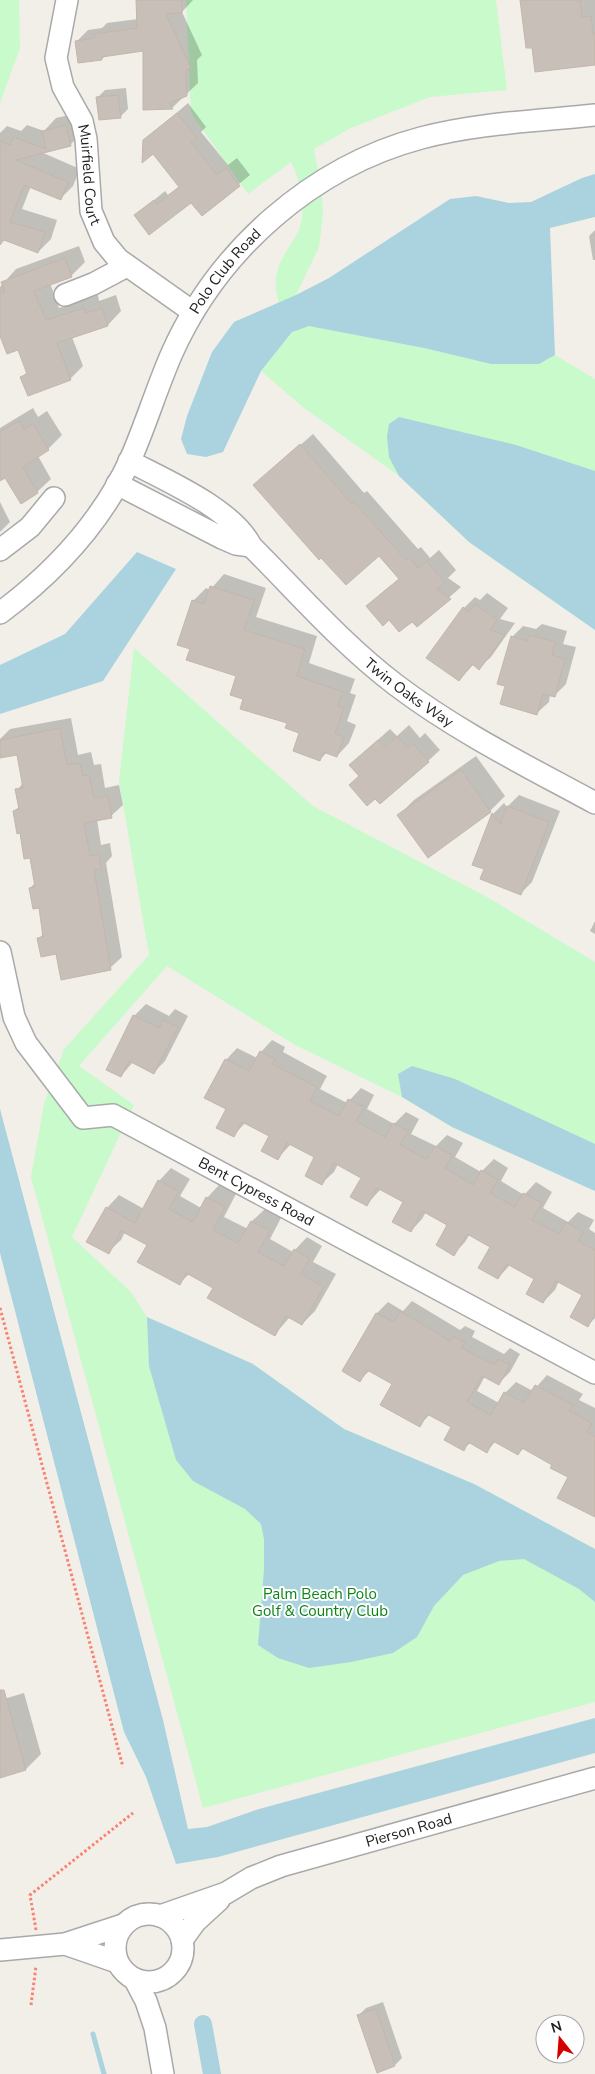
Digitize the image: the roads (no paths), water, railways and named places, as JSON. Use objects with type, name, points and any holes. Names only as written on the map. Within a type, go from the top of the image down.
[{"type":"street","name":"Muirfield Court","points":[[67,0],[56,58],[63,87],[82,121],[86,139],[91,210],[104,242],[118,259],[193,312]]},
{"type":"street","name":"Polo Club Road","points":[[0,613],[29,592],[70,551],[98,516],[129,461],[172,352],[193,312],[217,277],[246,243],[271,219],[313,187],[351,165],[420,138],[463,129],[595,115]]},
{"type":"street","points":[[65,295],[93,284],[127,266]]},
{"type":"street","name":"Twin Oaks Way","points":[[129,461],[191,494],[222,514],[244,534],[251,546],[358,652],[395,684],[434,713],[595,803]]},
{"type":"street","points":[[117,484],[222,538],[236,544],[251,546]]},
{"type":"street","points":[[0,550],[30,527],[54,498]]},
{"type":"street","name":"Bent Cypress Road","points":[[0,952],[14,1017],[26,1043],[83,1118],[113,1115],[595,1373]]},
{"type":"street","name":"Pierson Road","points":[[160,1916],[226,1893],[251,1878],[281,1866],[595,1778]]},
{"type":"street","name":"Pierson Road","points":[[182,1940],[195,1922],[226,1893]]},
{"type":"street","points":[[0,1950],[65,1944],[123,1925],[136,1916],[152,1914],[160,1916],[174,1925],[182,1940],[182,1958],[172,1973],[165,1978],[145,1982],[128,1976],[117,1962],[114,1949],[116,1936],[123,1925]]},
{"type":"street","points":[[65,1944],[117,1962]]},
{"type":"street","points":[[155,2028],[165,1978]]},
{"type":"street","points":[[135,1980],[146,2001],[155,2028],[163,2074]]},
{"type":"water","points":[[595,174],[595,217],[550,228],[555,355],[539,364],[491,364],[424,348],[309,326],[292,332],[261,371],[223,452],[206,457],[187,454],[181,439],[187,416],[212,352],[234,322],[296,295],[329,278],[450,199],[476,196],[509,203],[531,202],[582,178]]},
{"type":"water","points":[[399,417],[516,445],[595,471],[595,630],[469,542],[399,476],[389,457],[387,437],[389,424]]},
{"type":"water","points":[[137,552],[176,569],[103,681],[0,714],[0,665],[65,634]]},
{"type":"water","points":[[412,1066],[455,1079],[595,1144],[595,1191],[452,1127],[402,1097],[398,1074]]},
{"type":"water","points":[[0,1109],[163,1720],[188,1829],[207,1827],[259,1809],[595,1718],[595,1753],[218,1857],[176,1864],[146,1777],[124,1732],[0,1253]]},
{"type":"water","points":[[147,1317],[253,1364],[344,1429],[474,1484],[595,1549],[595,1602],[579,1589],[524,1559],[499,1561],[463,1575],[434,1606],[417,1637],[393,1653],[309,1668],[278,1658],[258,1645],[264,1569],[264,1539],[261,1524],[245,1509],[193,1481],[176,1460],[149,1366]]},
{"type":"waterway","points":[[203,2024],[212,2074]]},
{"type":"waterway","points":[[93,2034],[104,2074]]},
{"type":"park label","name":"Palm Beach Polo Golf & Country Club","points":[[320,1602]]}]
